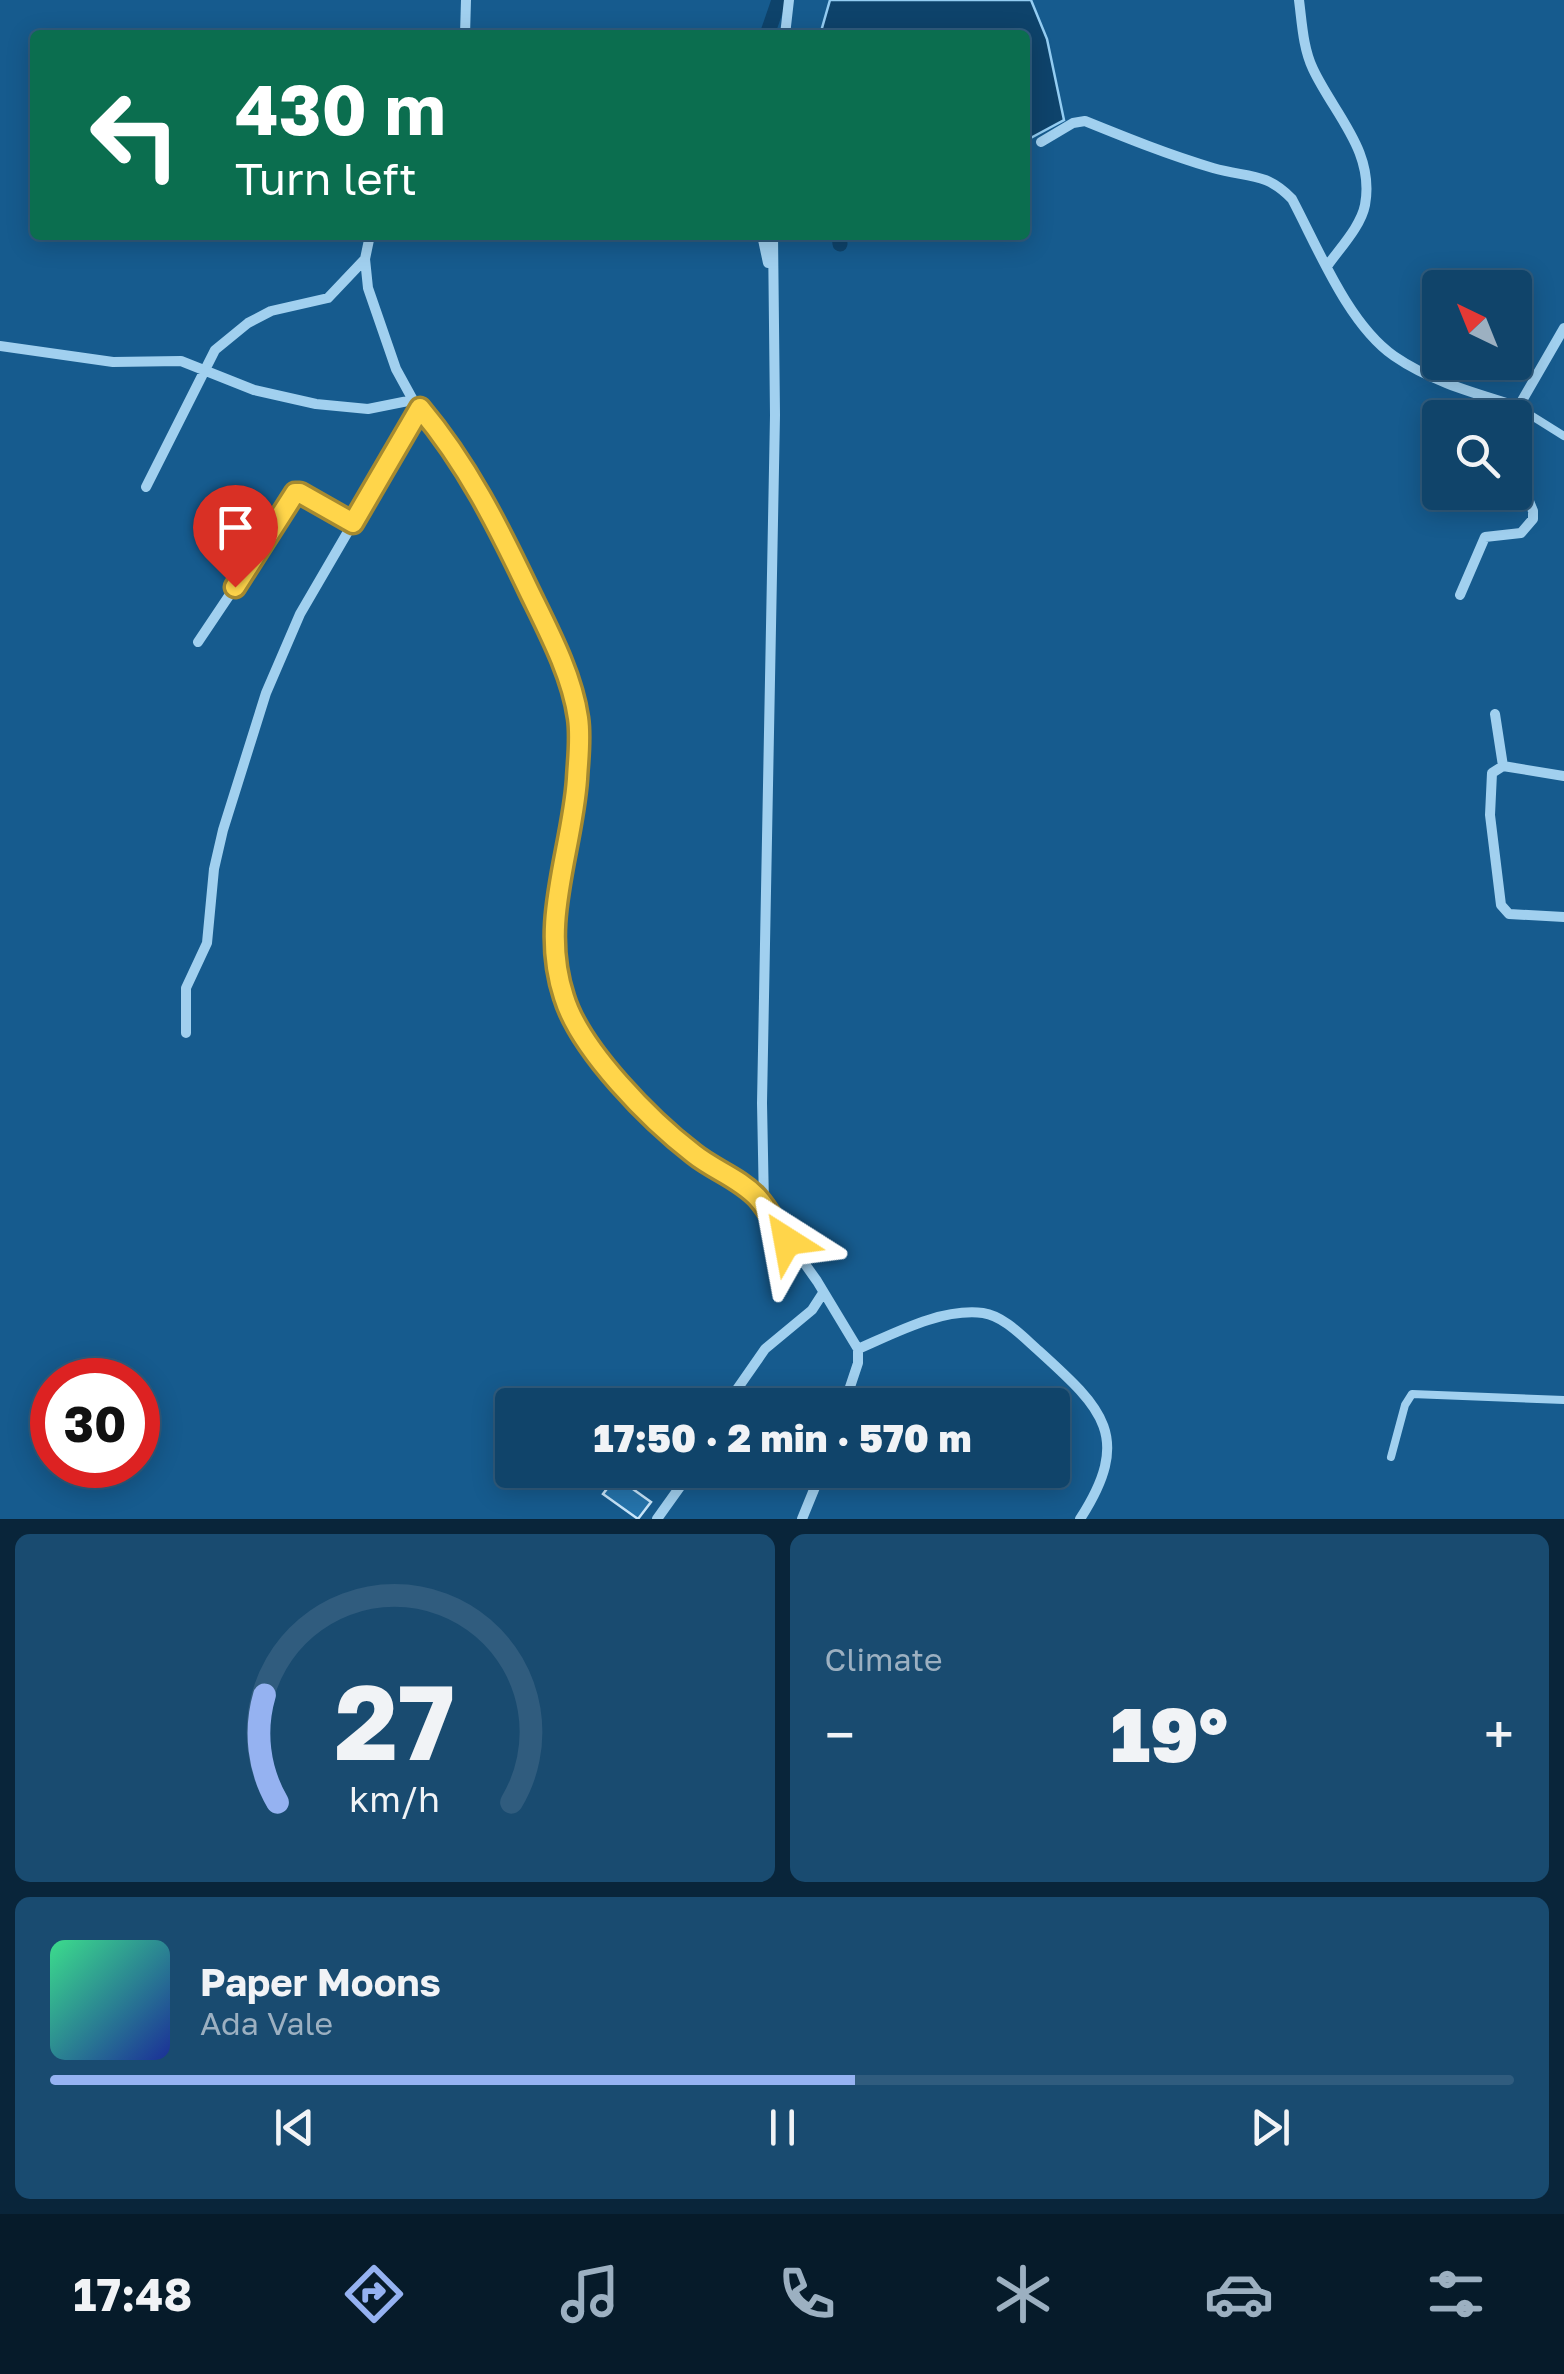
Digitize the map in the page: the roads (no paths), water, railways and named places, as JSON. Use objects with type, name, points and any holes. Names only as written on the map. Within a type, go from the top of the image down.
[{"type":"street","points":[[465,30],[466,0]]},
{"type":"street","points":[[786,30],[789,0]]},
{"type":"street","points":[[1299,0],[1306,50],[1314,70],[1355,138],[1363,159],[1365,205],[1328,264]]},
{"type":"street","points":[[1041,142],[1073,123],[1085,121],[1216,169],[1264,178],[1292,199],[1355,315],[1394,356],[1485,400]]},
{"type":"street","points":[[369,240],[365,260],[368,288],[387,348],[417,404],[461,459],[504,539],[542,618],[578,717],[577,782],[556,896],[557,950],[564,997],[593,1048],[645,1108],[694,1154],[742,1184],[764,1206],[817,1280],[858,1349],[850,1388]]},
{"type":"street","points":[[763,240],[775,302],[764,1206]]},
{"type":"street","points":[[772,284],[773,240]]},
{"type":"street","points":[[146,487],[215,350],[271,311],[328,298],[365,260]]},
{"type":"street","points":[[1521,400],[1564,328]]},
{"type":"street","points":[[0,346],[113,362],[181,361],[254,390],[316,404],[368,409],[417,404]]},
{"type":"street","points":[[186,1033],[186,988],[207,943],[214,870],[223,830],[266,693],[300,614],[417,404]]},
{"type":"street","points":[[198,642],[254,560],[291,496],[300,493],[353,523]]},
{"type":"street","points":[[1460,594],[1485,537],[1522,533],[1534,519],[1532,505]]},
{"type":"street","points":[[1495,714],[1504,766]]},
{"type":"street","points":[[1564,776],[1504,766],[1492,773],[1489,802],[1501,905],[1509,914],[1564,917]]},
{"type":"street","points":[[738,1388],[765,1349],[812,1310],[823,1294]]},
{"type":"street","points":[[858,1349],[910,1326],[957,1314],[987,1314],[1002,1320],[1063,1373],[1100,1414],[1107,1439],[1105,1474],[1080,1519]]},
{"type":"street","points":[[657,1519],[679,1488]]},
{"type":"street","points":[[802,1519],[815,1488]]},
{"type":"lane","points":[[1532,421],[1564,436]]},
{"type":"lane","points":[[1392,1457],[1405,1405],[1412,1394],[1564,1400]]},
{"type":"water","points":[[830,0],[1031,0],[1047,39],[1064,120],[1030,138],[1030,30],[821,30]]},
{"type":"waterway","points":[[769,30],[779,0]]},
{"type":"waterway","points":[[840,240],[840,244]]}]
